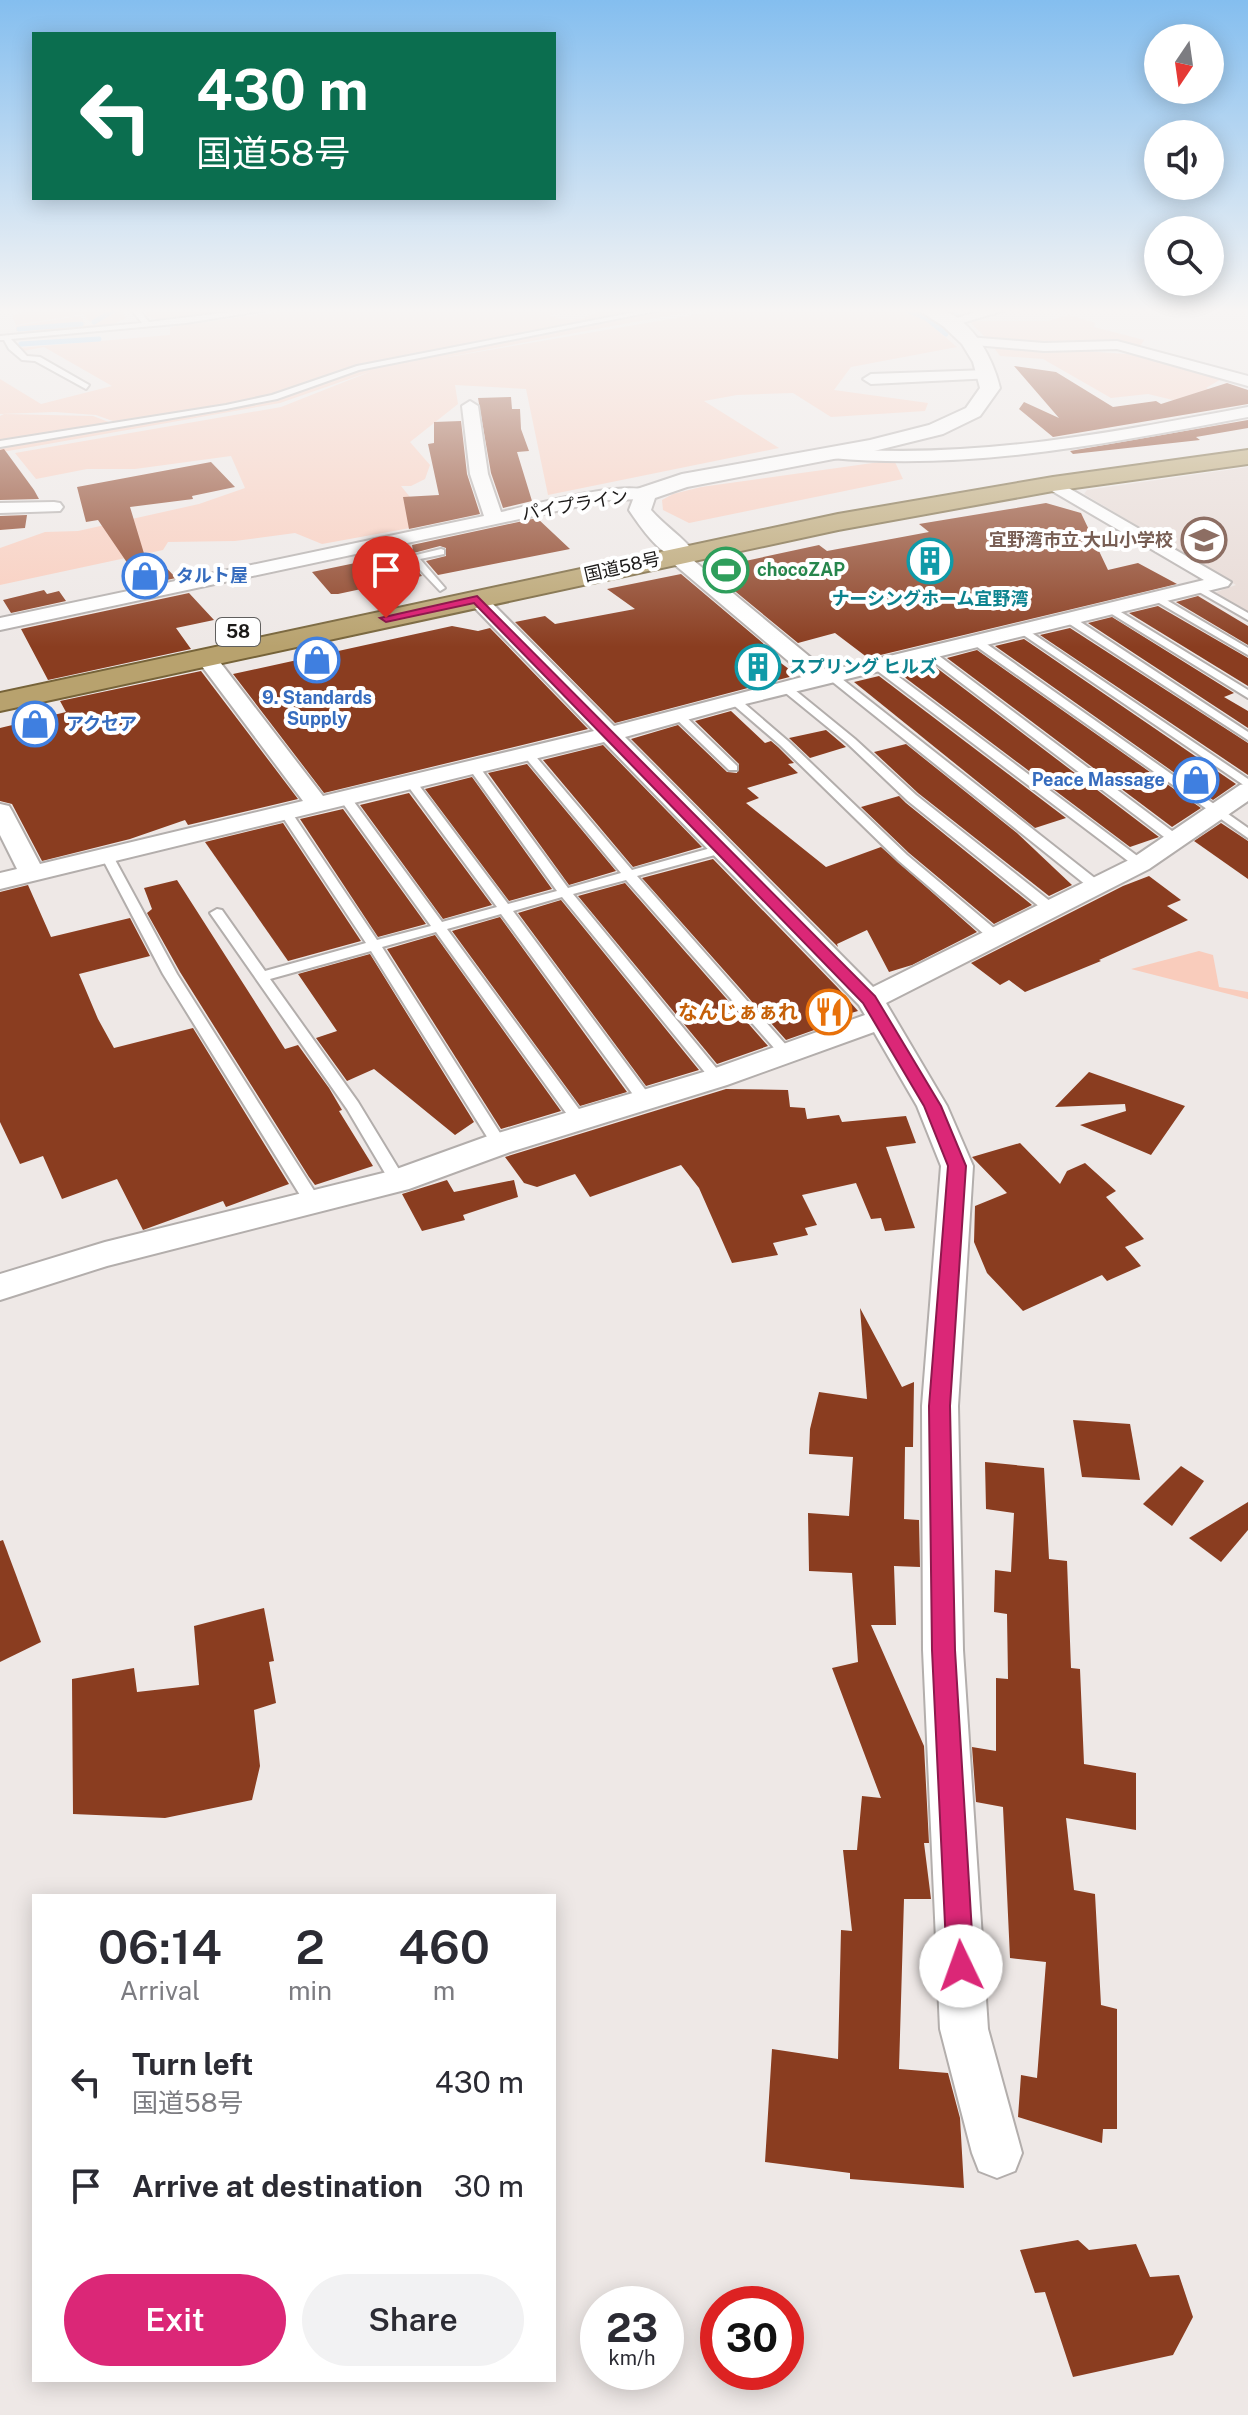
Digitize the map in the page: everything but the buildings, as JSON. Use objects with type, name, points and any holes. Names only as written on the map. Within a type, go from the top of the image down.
[{"type":"highway","name":"国道58号","points":[[0,702],[477,599],[935,487],[1248,442]]},
{"type":"highway","name":"国道58号","points":[[0,684],[440,588],[1053,484],[1248,457]]},
{"type":"street","points":[[472,422],[479,474],[495,520]]},
{"type":"street","points":[[831,453],[910,437],[956,422]]},
{"type":"street","name":"パイプライン","points":[[0,624],[608,495],[645,494],[682,481],[831,453],[905,458],[968,456],[1193,422]]},
{"type":"street","points":[[0,881],[1221,582],[1053,484]]},
{"type":"street","points":[[645,494],[640,510],[675,549],[791,655],[828,678]]},
{"type":"street","points":[[0,508],[54,507]]},
{"type":"street","points":[[477,599],[722,849],[874,1010],[932,1106],[957,1166],[940,1406],[943,1650],[964,2029],[997,2153]]},
{"type":"street","points":[[206,657],[318,805]]},
{"type":"street","points":[[0,1287],[105,1254],[398,1181],[499,1144],[787,1054],[874,1010],[996,937],[1140,864],[1248,787]]},
{"type":"street","points":[[0,811],[32,873]]},
{"type":"lane","points":[[0,444],[136,422]]},
{"type":"lane","points":[[440,588],[413,557],[441,552]]},
{"type":"lane","points":[[1197,587],[1248,617]]},
{"type":"lane","points":[[1158,598],[1248,652]]},
{"type":"lane","points":[[1111,609],[1248,695]]},
{"type":"lane","points":[[1069,619],[1248,737]]},
{"type":"lane","points":[[1023,630],[1248,787]]},
{"type":"lane","points":[[977,642],[1248,834]]},
{"type":"lane","points":[[930,654],[1176,840]]},
{"type":"lane","points":[[879,667],[1140,864]]},
{"type":"lane","points":[[828,678],[1096,886]]},
{"type":"lane","points":[[786,688],[851,741],[912,798],[1051,909]]},
{"type":"lane","points":[[734,700],[784,743],[903,858],[996,937]]},
{"type":"lane","points":[[678,715],[733,768]]},
{"type":"lane","points":[[528,754],[629,875],[787,1054]]},
{"type":"lane","points":[[474,767],[565,893],[717,1078]]},
{"type":"lane","points":[[411,782],[645,1100]]},
{"type":"lane","points":[[345,798],[579,1120]]},
{"type":"lane","points":[[286,813],[499,1144]]},
{"type":"lane","points":[[260,977],[722,849]]},
{"type":"lane","points":[[107,856],[170,974],[314,1204]]},
{"type":"lane","points":[[217,913],[353,1106],[398,1181]]},
{"type":"shaded area","points":[[0,422],[114,424],[0,440]]},
{"type":"shaded area","points":[[141,422],[174,422],[8,451],[0,452],[0,445]]},
{"type":"shaded area","points":[[196,422],[436,422],[410,442],[430,465],[425,479],[411,486],[401,486],[432,524],[322,544],[295,533],[235,541],[168,542],[163,550],[0,585],[0,548],[45,532],[78,531],[199,504],[245,488],[231,456],[135,469],[87,469],[36,479],[15,453]]},
{"type":"shaded area","points":[[533,422],[737,422],[779,448],[548,495]]},
{"type":"shaded area","points":[[894,460],[903,479],[689,523],[663,510],[662,500],[701,487]]},
{"type":"shaded area","name":"宜野湾市立 大山小学校","points":[[1248,467],[1248,613],[1214,593],[1236,585],[1084,494],[1087,490]]},
{"type":"shaded area","points":[[1199,951],[1213,955],[1219,987],[1248,992],[1248,999],[1131,969]]},
{"type":"place","name":"宜野湾市立 大山小学校","points":[[1204,540]]},
{"type":"place","name":"ナーシングホーム宜野湾","points":[[930,561]]},
{"type":"place","name":"chocoZAP","points":[[726,570]]},
{"type":"place","name":"タルト屋","points":[[145,576]]},
{"type":"place","name":"9. Standards Supply","points":[[317,660]]},
{"type":"place","name":"スプリング ヒルズ","points":[[758,667]]},
{"type":"place","name":"アクセア","points":[[35,724]]},
{"type":"place","name":"Peace Massage","points":[[1196,780]]},
{"type":"place","name":"なんじぁぁれ","points":[[829,1012]]},
{"type":"route","points":[[386,618],[477,599],[870,1000],[932,1106],[957,1166],[940,1406],[943,1650],[961,1966]]}]
